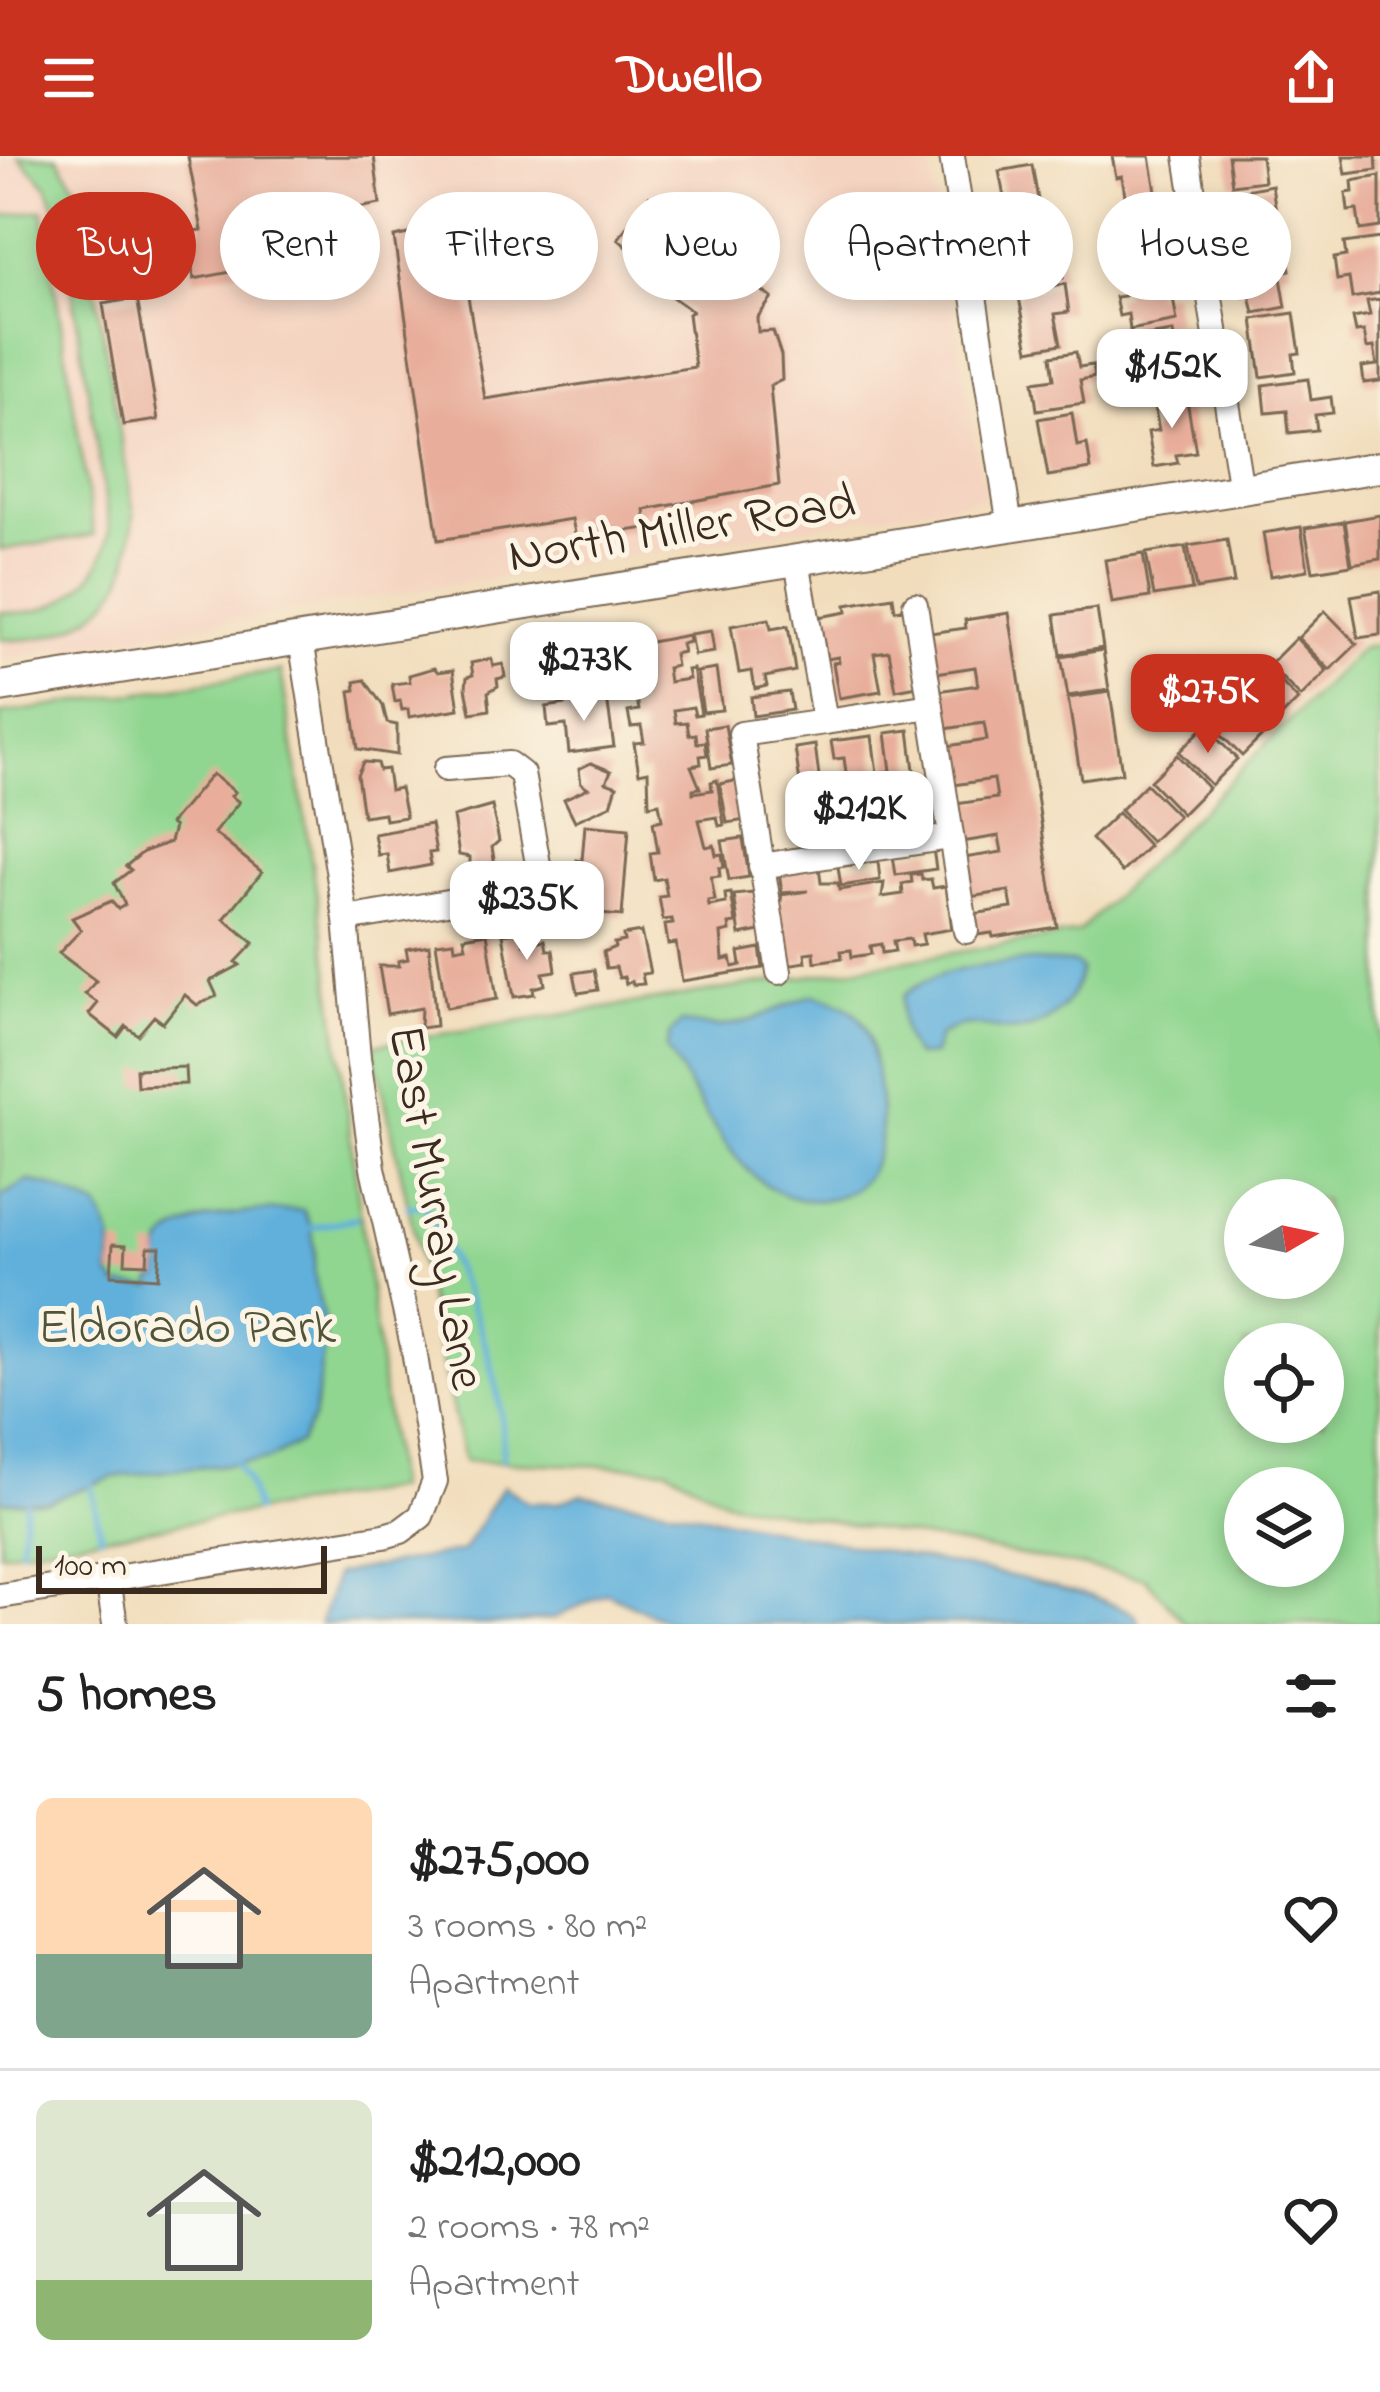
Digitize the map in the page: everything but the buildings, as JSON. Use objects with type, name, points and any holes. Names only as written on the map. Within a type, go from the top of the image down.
[{"type":"street","points":[[952,156],[1010,526]]},
{"type":"street","points":[[1186,156],[1241,490]]},
{"type":"street","name":"North Miller Road","points":[[0,687],[1380,467]]},
{"type":"street","points":[[797,561],[825,722]]},
{"type":"street","points":[[915,604],[966,931]]},
{"type":"street","name":"East Murray Lane","points":[[108,1579],[385,1536],[412,1524],[428,1505],[434,1481],[401,1284],[373,1168],[346,919],[301,640]]},
{"type":"street","points":[[778,972],[741,734],[931,706]]},
{"type":"street","points":[[346,919],[519,890],[533,880],[538,864],[522,774],[509,764],[446,769]]},
{"type":"street","points":[[761,866],[950,837]]},
{"type":"street","points":[[0,1597],[108,1579],[115,1624]]},
{"type":"shaded area","points":[[0,156],[929,156],[935,192],[804,192],[804,300],[952,300],[984,498],[0,659]]},
{"type":"green space","points":[[18,156],[57,156],[78,192],[49,192]]},
{"type":"green space","points":[[36,211],[36,300],[57,300],[94,535],[0,550],[0,216]]},
{"type":"green space","points":[[74,300],[97,300],[134,514],[128,561],[111,598],[79,624],[40,638],[0,639],[0,612],[39,610],[86,582],[105,550],[110,530]]},
{"type":"green space","points":[[1380,645],[1380,1624],[1186,1624],[1145,1578],[725,1501],[667,1468],[464,1461],[373,1045],[1078,933],[1362,648]]},
{"type":"green space","name":"Eldorado Park","points":[[281,671],[328,963],[396,1489],[0,1553],[0,714]]},
{"type":"water","points":[[1031,961],[1074,963],[1081,969],[1071,994],[1054,1015],[1018,1030],[957,1027],[939,1036],[933,1055],[916,1056],[902,1028],[903,996],[947,973]]},
{"type":"water","points":[[812,995],[844,1006],[863,1023],[880,1104],[879,1148],[872,1167],[844,1194],[821,1200],[783,1194],[748,1170],[721,1138],[666,1049],[671,1033],[681,1023],[720,1027],[752,1020]]},
{"type":"water","points":[[28,1181],[99,1208],[112,1238],[110,1276],[118,1286],[152,1287],[153,1279],[159,1278],[162,1245],[192,1224],[230,1215],[303,1210],[315,1251],[324,1348],[313,1418],[299,1443],[268,1460],[113,1477],[48,1501],[0,1501],[0,1197]]},
{"type":"water","points":[[503,1486],[528,1503],[557,1503],[580,1494],[1020,1578],[1092,1596],[1134,1613],[1140,1624],[672,1624],[607,1593],[554,1618],[508,1624],[320,1624],[336,1574],[463,1551]]},
{"type":"waterway","points":[[408,1207],[425,1204],[480,1328],[497,1392],[502,1460]]},
{"type":"waterway","points":[[307,1229],[356,1218]]},
{"type":"waterway","points":[[236,1465],[256,1511]]},
{"type":"waterway","points":[[91,1486],[101,1536]]},
{"type":"waterway","points":[[21,1549],[26,1503]]}]
